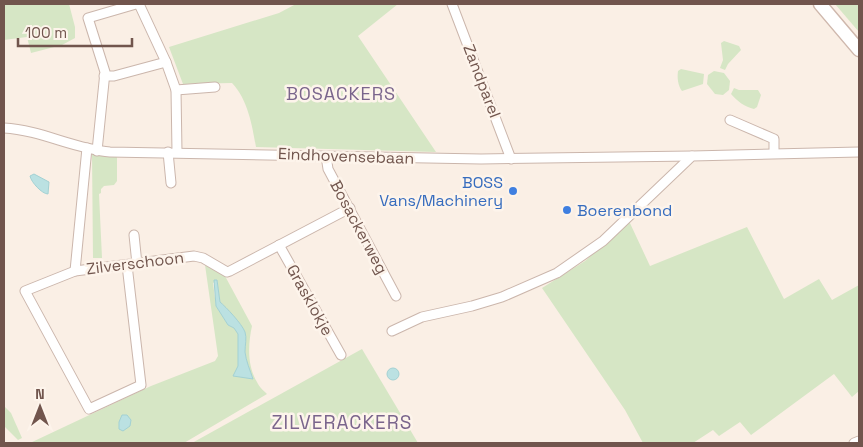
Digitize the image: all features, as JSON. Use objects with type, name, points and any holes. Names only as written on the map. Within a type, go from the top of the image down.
[{"type":"street","points":[[97,151],[104,76],[101,59],[88,18],[138,4],[166,62],[176,90],[171,183]]},
{"type":"street","name":"Zandparel","points":[[452,4],[511,158]]},
{"type":"street","points":[[820,4],[859,50]]},
{"type":"street","points":[[104,76],[114,76],[166,62]]},
{"type":"street","points":[[176,90],[215,87]]},
{"type":"street","points":[[730,120],[774,139],[774,154]]},
{"type":"street","name":"Eindhovensebaan","points":[[4,128],[31,131],[97,151],[511,158],[859,152]]},
{"type":"street","points":[[75,271],[87,148]]},
{"type":"street","name":"Bosackerweg","points":[[326,156],[328,169],[396,296]]},
{"type":"street","points":[[392,331],[422,317],[502,298],[557,273],[603,242],[692,156]]},
{"type":"street","name":"Zilverschoon","points":[[127,265],[141,385],[89,409],[25,291],[75,271],[194,256],[203,258],[227,272],[350,208]]},
{"type":"street","points":[[134,235],[137,264]]},
{"type":"street","name":"Grasklokje","points":[[280,245],[341,355]]},
{"type":"street","points":[[854,443],[859,441]]},
{"type":"green space","points":[[4,4],[69,4],[75,27],[75,38],[62,45],[31,53],[27,37],[4,40]]},
{"type":"green space","points":[[296,4],[398,4],[358,36],[436,152],[256,147],[246,105],[232,83],[183,84],[169,47],[279,13]]},
{"type":"green space","points":[[835,4],[859,4],[859,32]]},
{"type":"green space","points":[[724,41],[739,46],[741,50],[725,70],[720,68],[723,60],[721,43]]},
{"type":"green space","points":[[681,69],[704,74],[703,84],[682,91],[678,76],[678,71]]},
{"type":"green space","points":[[714,71],[724,73],[730,81],[729,90],[723,95],[715,94],[707,84],[708,75]]},
{"type":"green space","points":[[734,88],[739,90],[758,90],[761,95],[757,107],[751,108],[739,101],[731,94]]},
{"type":"green space","points":[[92,154],[117,156],[117,181],[114,185],[104,186],[99,194],[102,258],[93,258]]},
{"type":"green space","points":[[629,221],[650,266],[747,227],[784,299],[819,279],[832,300],[859,285],[859,391],[852,397],[834,374],[751,435],[740,422],[719,436],[713,430],[693,443],[643,443],[625,410],[542,288],[585,261]]},
{"type":"green space","points":[[205,265],[225,276],[252,326],[249,347],[251,369],[258,384],[267,394],[184,443],[30,443],[151,386],[215,361],[218,356]],"holes":[[[217,280],[220,302],[243,328],[246,359],[253,378],[238,369],[238,334],[234,328],[228,325],[216,306],[213,283]]]},
{"type":"green space","points":[[362,349],[418,443],[192,443]]},
{"type":"green space","points":[[4,406],[11,413],[22,438],[18,440],[4,426]]},
{"type":"water","points":[[34,174],[49,182],[48,194],[40,190],[32,181],[30,176]]},
{"type":"water","points":[[214,280],[217,280],[220,302],[237,320],[245,332],[245,352],[253,379],[233,376],[238,366],[238,334],[234,328],[228,325],[216,306]]},
{"type":"water","points":[[393,368],[399,374],[393,380],[387,374]]},
{"type":"water","points":[[122,415],[127,415],[131,420],[130,426],[123,431],[119,429]]},
{"type":"place","name":"BOSS Vans/Machinery","points":[[513,191]]},
{"type":"place","name":"Boerenbond","points":[[567,210]]},
{"type":"district","name":"BOSACKERS","points":[[341,93]]},
{"type":"district","name":"ZILVERACKERS","points":[[342,422]]}]
